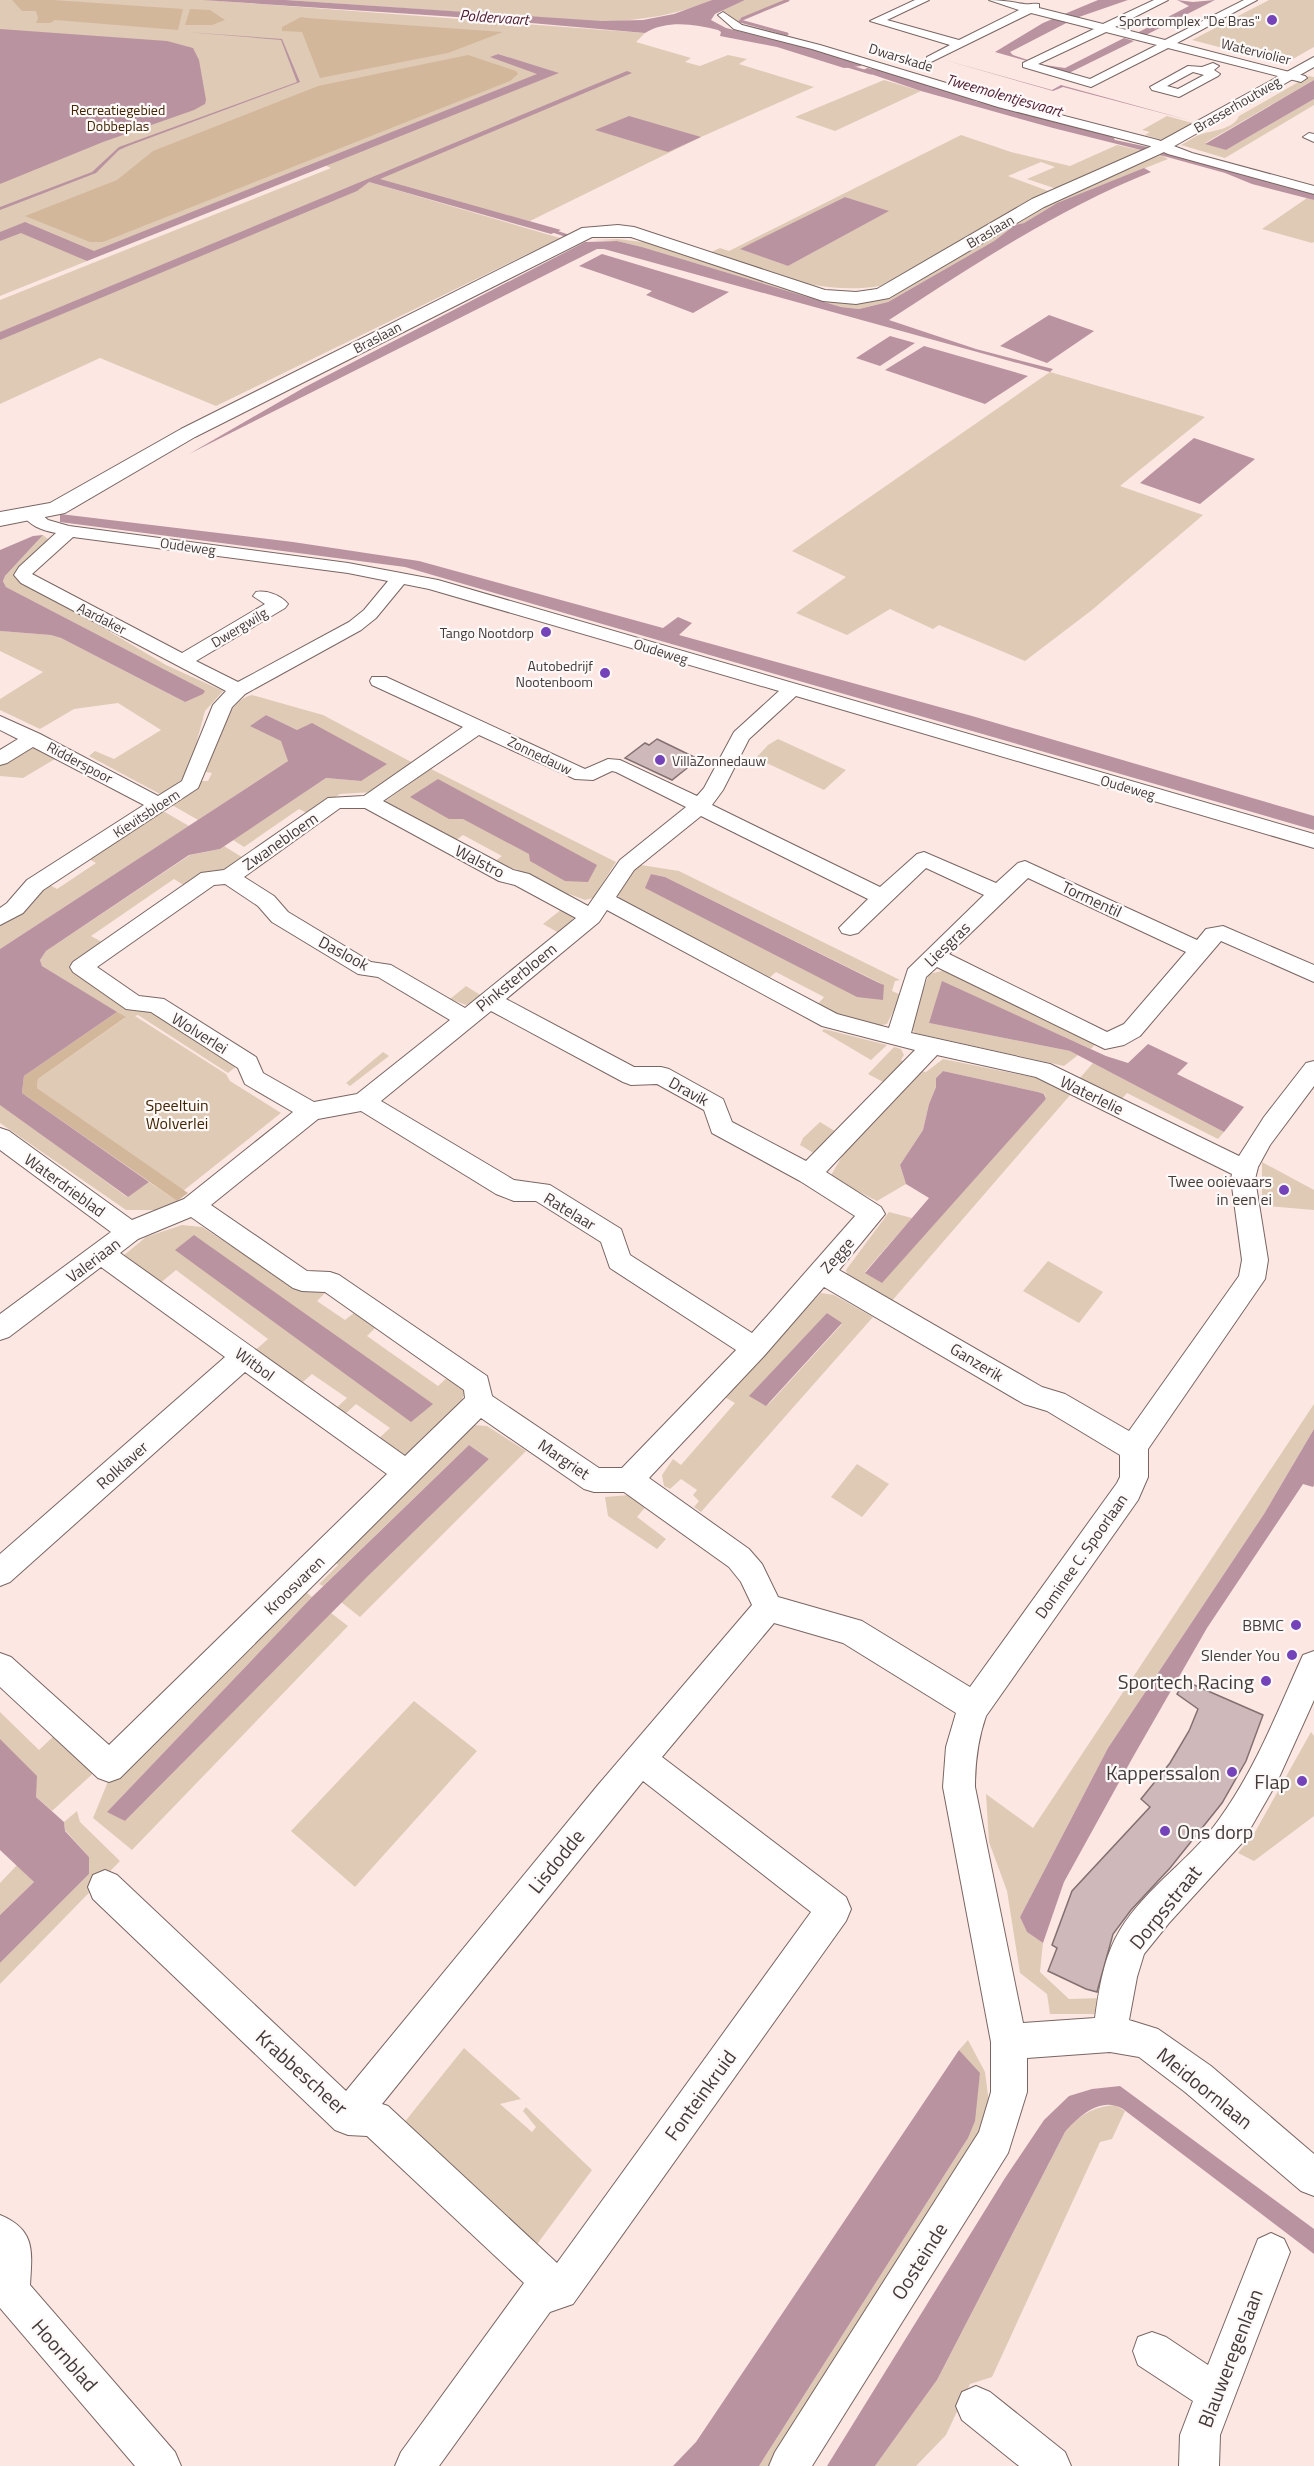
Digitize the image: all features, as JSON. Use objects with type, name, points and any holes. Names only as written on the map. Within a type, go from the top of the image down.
[{"type":"main road","name":"Brasserhoutweg","points":[[1163,150],[1230,119],[1301,75],[1314,61]]},
{"type":"main road","name":"Braslaan","points":[[29,513],[43,503],[138,454],[188,433],[566,243],[607,236],[648,238],[823,295],[856,298],[882,294],[1038,203],[1163,150]]},
{"type":"main road","points":[[0,519],[29,513]]},
{"type":"street","points":[[924,0],[876,21],[961,44]]},
{"type":"street","name":"Waterviolier","points":[[994,0],[1168,44],[1215,65],[1301,75]]},
{"type":"street","points":[[931,59],[1045,0]]},
{"type":"street","points":[[1163,0],[1027,65],[1091,83],[1252,0]]},
{"type":"street","name":"Dwarskade","points":[[723,15],[738,27],[816,47],[1163,150],[1314,190]]},
{"type":"street","name":"Oudeweg","points":[[29,513],[33,519],[51,527],[69,531],[401,577],[468,594],[1314,841]]},
{"type":"street","name":"Aardaker","points":[[69,531],[23,575],[238,690]]},
{"type":"street","name":"Kievitsbloem","points":[[0,918],[15,908],[35,885],[191,784],[223,705],[238,690],[355,626],[370,614],[401,577]]},
{"type":"street","name":"Dwergwilg","points":[[184,660],[279,604],[262,596]]},
{"type":"street","name":"Zonnedauw","points":[[379,681],[582,775],[593,774],[608,765],[620,766],[681,795],[699,807]]},
{"type":"street","name":"Pinksterbloem","points":[[364,1102],[597,908],[627,866],[699,807],[714,790],[741,736],[791,690]]},
{"type":"street","name":"Ridderspoor","points":[[0,722],[159,805]]},
{"type":"street","points":[[369,802],[477,727]]},
{"type":"street","points":[[0,759],[33,738]]},
{"type":"street","name":"Zwanebloem","points":[[81,967],[209,878],[229,877],[335,802],[369,802]]},
{"type":"street","name":"Walstro","points":[[369,802],[507,876],[521,879],[597,908]]},
{"type":"street","points":[[699,807],[882,897]]},
{"type":"street","points":[[850,928],[924,859],[999,893]]},
{"type":"street","name":"Tormentil","points":[[999,893],[1025,868],[1200,950]]},
{"type":"street","name":"Daslook","points":[[229,877],[266,901],[280,917],[366,969],[383,970],[465,1018]]},
{"type":"street","name":"Liesgras","points":[[898,1038],[916,974],[999,893]]},
{"type":"street","points":[[597,908],[831,1020],[932,1046],[809,1174]]},
{"type":"street","points":[[934,956],[1105,1041],[1116,1039],[1132,1030],[1214,934],[1223,933],[1314,974]]},
{"type":"street","name":"Wolverlei","points":[[81,967],[134,1003],[156,1005],[248,1063],[253,1078],[311,1111]]},
{"type":"street","name":"Dravik","points":[[488,999],[631,1076],[661,1074],[715,1105],[721,1127],[809,1174]]},
{"type":"street","name":"Waterlelie","points":[[932,1046],[1042,1070],[1244,1169]]},
{"type":"street","points":[[1134,1449],[1252,1279],[1255,1260],[1243,1179],[1244,1169],[1266,1134],[1314,1069]]},
{"type":"street","points":[[364,1102],[311,1111],[193,1206],[302,1281],[330,1282],[477,1384],[479,1402]]},
{"type":"street","name":"Ratelaar","points":[[364,1102],[505,1187],[514,1191],[541,1192],[612,1236],[619,1261],[755,1348]]},
{"type":"street","name":"Waterdrieblad","points":[[5,1148],[129,1232]]},
{"type":"street","name":"Zegge","points":[[629,1480],[755,1348],[872,1214],[809,1174]]},
{"type":"street","name":"Valeriaan","points":[[0,1329],[129,1232],[193,1206]]},
{"type":"street","name":"Witbol","points":[[102,1254],[408,1474]]},
{"type":"street","name":"Ganzerik","points":[[822,1273],[1034,1396],[1055,1402],[1134,1449]]},
{"type":"street","name":"Rolklaver","points":[[0,1573],[244,1356]]},
{"type":"street","name":"Kroosvaren","points":[[0,1667],[109,1767],[479,1402]]},
{"type":"street","name":"Margriet","points":[[479,1402],[594,1480],[629,1480]]},
{"type":"street","name":"Dominee C. Spoorlaan","points":[[1009,2042],[959,1787],[958,1760],[962,1737],[974,1707],[1128,1491],[1134,1477],[1134,1449]]},
{"type":"street","points":[[629,1480],[739,1558],[752,1573],[768,1608],[851,1631],[974,1707]]},
{"type":"street","name":"Lisdodde","points":[[348,2117],[640,1759],[768,1608]]},
{"type":"street","name":"Dorpsstraat","points":[[1110,2034],[1116,1994],[1130,1945],[1161,1906],[1229,1832],[1260,1783],[1284,1737],[1314,1665]]},
{"type":"street","name":"Fonteinkruid","points":[[560,2291],[834,1909],[640,1759]]},
{"type":"street","name":"Krabbescheer","points":[[105,1887],[348,2117],[375,2119],[560,2291]]},
{"type":"street","name":"Meidoornlaan","points":[[1009,2042],[1110,2034],[1146,2041],[1198,2079],[1311,2186]]},
{"type":"street","name":"Oosteinde","points":[[789,2466],[995,2140],[1009,2092],[1009,2042]]},
{"type":"street","name":"Hoornblad","points":[[0,2234],[14,2247],[10,2292],[161,2466]]},
{"type":"street","name":"Blauweregenlaan","points":[[1199,2466],[1200,2435],[1271,2252]]},
{"type":"street","points":[[414,2466],[539,2295],[560,2291]]},
{"type":"street","points":[[1152,2350],[1216,2393]]},
{"type":"street","points":[[976,2406],[1051,2466]]},
{"type":"green space","name":"Recreatiegebied Dobbeplas","points":[[0,0],[207,0],[645,33],[636,42],[691,58],[685,62],[700,66],[728,55],[747,59],[739,64],[814,87],[701,137],[530,221],[368,179],[369,182],[560,238],[216,406],[100,358],[0,404],[0,300],[331,168],[324,165],[558,73],[498,54],[491,57],[542,73],[97,254],[87,261],[0,296]]},
{"type":"green space","points":[[286,0],[712,0],[660,16],[604,22]]},
{"type":"green space","points":[[745,0],[786,0],[740,19],[735,24],[727,13],[721,11]]},
{"type":"green space","name":"Sportcomplex \"De Bras\"","points":[[1269,0],[1314,0],[1314,47],[1284,64],[1192,40]]},
{"type":"green space","points":[[1309,76],[1314,77],[1314,80],[1205,143],[1226,150],[1314,99],[1314,105],[1225,158],[1181,145],[1197,136],[1227,127],[1239,116]]},
{"type":"green space","points":[[884,80],[921,91],[835,131],[795,117]]},
{"type":"green space","points":[[1167,116],[1196,124],[1166,141],[1145,135],[1150,132],[1142,130]]},
{"type":"green space","points":[[961,135],[1011,152],[1070,166],[1117,145],[1145,151],[1057,189],[1027,179],[1055,167],[1041,162],[1008,176],[1051,192],[880,286],[836,288],[814,285],[771,274],[709,253],[720,248],[729,251]],"holes":[[[845,197],[888,211],[788,266],[741,249]]]},
{"type":"green space","points":[[1161,155],[1168,159],[1057,203],[1024,223],[1015,225],[994,241],[888,302],[859,309],[841,307],[642,247],[617,241],[591,240],[618,239],[650,243],[858,301],[1080,188]]},
{"type":"green space","points":[[1307,198],[1314,200],[1314,242],[1262,229]]},
{"type":"green space","points":[[1050,372],[1205,417],[1120,486],[1203,515],[1092,610],[1025,661],[939,625],[933,629],[890,609],[847,635],[796,613],[846,577],[792,551]]},
{"type":"green space","points":[[43,535],[48,539],[22,580],[166,665],[223,691],[205,711],[192,759],[179,784],[160,794],[89,756],[95,751],[114,759],[161,730],[118,703],[74,709],[40,729],[0,710],[0,699],[43,672],[0,651],[0,631],[52,635],[61,638],[185,702],[202,689],[6,587],[3,580],[5,576]]},
{"type":"green space","points":[[252,695],[323,715],[415,764],[373,792],[340,794],[309,814],[299,809],[244,847],[233,840],[326,778],[361,781],[297,730],[266,715],[251,726],[282,741],[288,761],[198,820],[172,805],[201,781],[208,781],[212,773],[206,772],[228,715],[243,699]]},
{"type":"green space","points":[[778,739],[846,770],[824,790],[756,758],[768,745]]},
{"type":"green space","points":[[32,745],[60,756],[23,778],[0,776],[0,763]]},
{"type":"green space","points":[[431,769],[616,862],[593,898],[585,900],[569,894],[566,896],[516,869],[494,862],[502,856],[463,835],[455,841],[384,802]]},
{"type":"green space","points":[[163,811],[189,826],[0,949],[0,925],[31,905],[48,884],[57,889],[96,863],[87,858]]},
{"type":"green space","name":"Speeltuin Wolverlei","points":[[224,846],[245,859],[228,870],[209,871],[185,886],[174,879],[91,936],[102,942],[69,966],[127,1006],[150,1009],[238,1065],[228,1073],[138,1015],[135,1016],[226,1074],[230,1081],[281,1113],[183,1191],[37,1088],[38,1079],[125,1018],[42,966],[40,960],[46,951],[190,855],[220,849]]},
{"type":"green space","points":[[641,865],[679,871],[900,980],[895,981],[892,991],[901,995],[887,1024],[869,1025],[833,1013],[817,1005],[824,997],[776,972],[768,979],[620,902],[618,895],[634,869]],"holes":[[[651,874],[665,877],[884,985],[646,888]]]},
{"type":"green space","points":[[562,909],[572,914],[572,923],[559,933],[543,924]]},
{"type":"green space","points":[[946,970],[1096,1043],[1091,1049],[943,982],[929,1023],[1070,1051],[1078,1055],[1064,1066],[915,1033],[910,1026],[929,974]]},
{"type":"green space","points":[[466,986],[482,996],[466,1005],[450,999]]},
{"type":"green space","points":[[824,1029],[887,1045],[871,1060],[822,1031]]},
{"type":"green space","points":[[894,1047],[901,1049],[904,1055],[901,1060],[908,1064],[887,1084],[868,1074]]},
{"type":"green space","points":[[383,1052],[389,1056],[350,1086],[346,1083]]},
{"type":"green space","points":[[943,1059],[1037,1078],[1071,1094],[891,1302],[848,1277],[846,1270],[889,1212],[912,1218],[865,1272],[882,1282],[1046,1099],[1045,1094],[1038,1092],[943,1071],[936,1078],[936,1087],[923,1130],[900,1165],[906,1184],[877,1201],[830,1177],[845,1151],[920,1071],[926,1072]]},
{"type":"green space","points":[[1093,1063],[1224,1132],[1218,1139],[1127,1093],[1120,1101],[1079,1079]]},
{"type":"green space","points":[[0,1104],[127,1197],[149,1182],[177,1201],[163,1210],[126,1210],[0,1123]]},
{"type":"green space","points":[[820,1122],[838,1133],[817,1155],[800,1145],[803,1138]]},
{"type":"green space","points":[[1262,1162],[1314,1190],[1314,1210],[1266,1206],[1262,1203]]},
{"type":"green space","points":[[182,1225],[202,1227],[298,1289],[328,1290],[317,1301],[345,1320],[354,1313],[376,1327],[367,1336],[438,1386],[449,1376],[459,1383],[465,1392],[461,1402],[404,1459],[374,1443],[390,1428],[356,1404],[342,1417],[333,1411],[347,1398],[312,1374],[296,1388],[252,1353],[268,1339],[176,1270],[158,1285],[123,1256],[146,1237]]},
{"type":"green space","points":[[1048,1261],[1103,1292],[1079,1323],[1023,1291]]},
{"type":"green space","points":[[821,1293],[834,1295],[873,1317],[701,1512],[694,1507],[699,1501],[693,1495],[697,1490],[681,1479],[670,1489],[664,1486],[662,1475],[673,1459],[681,1465],[735,1403],[723,1396]],"holes":[[[827,1313],[842,1324],[767,1406]]]},
{"type":"green space","points":[[1314,1404],[1314,1429],[1264,1514],[1108,1748],[1020,1917],[1027,1932],[1043,1943],[1040,1972],[1069,1999],[1104,1998],[1100,2014],[1050,2014],[1047,1994],[1020,1973],[1007,1891],[989,1842],[986,1794],[1033,1828]]},
{"type":"green space","points":[[474,1425],[487,1426],[526,1451],[360,1617],[341,1602],[489,1459],[469,1445],[323,1586],[319,1584],[338,1565],[333,1559]]},
{"type":"green space","points":[[857,1464],[889,1484],[862,1517],[831,1497]]},
{"type":"green space","points":[[630,1495],[647,1505],[637,1517],[666,1539],[657,1549],[608,1516],[605,1497]]},
{"type":"green space","points":[[301,1588],[312,1597],[108,1811],[125,1821],[331,1613],[348,1626],[132,1850],[93,1818],[109,1779]]},
{"type":"green space","points":[[414,1701],[477,1751],[355,1887],[291,1831]]},
{"type":"green space","points":[[0,1712],[39,1750],[56,1734],[99,1768],[52,1811],[36,1797],[0,1740]]},
{"type":"green space","points":[[1311,1732],[1314,1736],[1314,1816],[1254,1861],[1238,1853],[1255,1832]]},
{"type":"green space","points":[[77,1811],[80,1822],[120,1861],[0,1984],[0,1963],[89,1874],[89,1857],[65,1830],[64,1822]]},
{"type":"green space","points":[[17,1865],[34,1882],[0,1915],[0,1883]]},
{"type":"green space","points":[[968,2040],[985,2072],[989,2103],[978,2136],[769,2466],[759,2466],[968,2138],[980,2074],[959,2050]]},
{"type":"green space","points":[[464,2048],[521,2099],[500,2104],[532,2132],[536,2127],[523,2111],[526,2107],[592,2170],[535,2247],[403,2124]]},
{"type":"green space","points":[[1115,2105],[1125,2111],[1112,2139],[1100,2142],[992,2377],[970,2384],[946,2435],[916,2466],[875,2466],[937,2380],[1065,2132],[1087,2113]]},
{"type":"shaded area","points":[[12,0],[53,0],[183,9],[178,30],[55,20],[50,23],[36,23],[38,18],[36,11],[22,11]]},
{"type":"shaded area","points":[[190,9],[210,10],[225,20],[212,25],[185,25]]},
{"type":"shaded area","points":[[301,17],[503,32],[448,53],[320,78],[302,32],[282,31],[282,27]]},
{"type":"shaded area","points":[[468,55],[516,71],[518,74],[510,81],[103,242],[90,242],[25,216],[117,180],[153,151],[318,86]]},
{"type":"shaded area","points":[[117,1012],[126,1017],[38,1079],[37,1088],[188,1193],[177,1201],[22,1093],[24,1076]]},
{"type":"water","name":"Poldervaart","points":[[203,0],[286,0],[602,21],[643,20],[674,14],[712,0],[745,0],[715,14],[711,20],[726,28],[821,51],[861,64],[861,66],[844,68],[777,47],[720,36],[721,32],[718,30],[700,26],[662,26],[645,33],[486,19]]},
{"type":"water","points":[[1098,0],[1128,0],[1076,18],[1010,52],[1027,61],[995,52],[1043,23]]},
{"type":"water","points":[[1177,0],[1193,2],[1215,0],[1144,36],[1135,34],[1189,6]]},
{"type":"water","points":[[0,29],[167,41],[193,48],[199,60],[205,104],[0,184]]},
{"type":"water","points":[[187,32],[282,39],[300,82],[128,146],[119,150],[96,173],[0,210],[0,207],[92,172],[119,147],[297,82],[281,40]]},
{"type":"water","points":[[1124,38],[1134,41],[1069,73],[1038,64],[1065,68]]},
{"type":"water","points":[[498,54],[559,73],[87,261],[21,233],[0,241],[0,232],[25,222],[94,251],[537,74],[490,57]]},
{"type":"water","points":[[941,59],[1052,90],[1061,85],[1192,121],[1063,87],[1053,91]]},
{"type":"water","points":[[867,68],[889,72],[976,101],[1113,137],[1115,140],[1314,192],[1314,200],[1252,184],[1225,173],[921,91],[862,71]]},
{"type":"water","points":[[627,71],[632,73],[380,179],[561,230],[551,234],[369,182],[357,191],[0,340],[0,332]]},
{"type":"water","points":[[1314,80],[1314,99],[1226,150],[1205,144]]},
{"type":"water","points":[[629,116],[701,137],[668,152],[595,130]]},
{"type":"water","points":[[1144,168],[1151,172],[1082,203],[1049,221],[984,259],[889,320],[976,349],[1053,369],[1050,372],[604,249],[597,249],[189,454],[305,387],[585,242],[617,241],[642,247],[841,307],[859,309],[888,302],[994,241],[1015,225],[1024,223],[1057,203]]},
{"type":"water","points":[[845,197],[889,211],[788,266],[740,249]]},
{"type":"water","points":[[602,254],[729,292],[693,313],[646,295],[652,291],[579,266]]},
{"type":"water","points":[[1049,315],[1094,331],[1047,363],[1000,346]]},
{"type":"water","points":[[890,336],[915,343],[880,366],[856,358]]},
{"type":"water","points":[[924,346],[1028,376],[985,404],[885,370]]},
{"type":"water","points":[[1194,438],[1255,459],[1200,504],[1140,483]]},
{"type":"water","points":[[60,514],[293,542],[419,561],[663,628],[678,617],[692,623],[679,635],[972,716],[1314,816],[1314,830],[405,567],[60,522]]},
{"type":"water","points":[[43,535],[5,576],[3,581],[6,587],[202,689],[205,691],[203,694],[185,702],[61,638],[51,635],[0,631],[0,550],[33,536]]},
{"type":"water","points":[[266,715],[297,730],[312,723],[387,764],[361,781],[326,778],[220,849],[189,855],[46,951],[40,960],[42,966],[117,1012],[24,1076],[22,1093],[149,1182],[128,1197],[0,1105],[0,949],[288,761],[281,741],[250,726]]},
{"type":"water","points":[[438,779],[597,865],[588,882],[565,881],[530,861],[529,854],[463,819],[449,819],[410,797]]},
{"type":"water","points":[[651,874],[665,877],[884,985],[883,1000],[857,997],[645,888]]},
{"type":"water","points":[[942,981],[1106,1056],[1128,1063],[1148,1044],[1188,1063],[1177,1074],[1244,1107],[1224,1132],[1070,1051],[929,1023]]},
{"type":"water","points":[[943,1071],[1038,1092],[1044,1094],[1046,1099],[882,1283],[865,1273],[929,1198],[906,1184],[900,1165],[923,1130],[936,1087],[936,1078]]},
{"type":"water","points":[[194,1235],[433,1404],[411,1422],[175,1250]]},
{"type":"water","points":[[827,1313],[842,1323],[766,1406],[749,1396]]},
{"type":"water","points":[[1314,1429],[1313,1487],[1303,1484],[1207,1628],[1064,1882],[1043,1943],[1027,1932],[1020,1917],[1108,1748],[1264,1514]]},
{"type":"water","points":[[469,1445],[489,1459],[367,1577],[125,1821],[107,1812],[312,1597]]},
{"type":"water","points":[[0,1739],[37,1776],[36,1797],[64,1822],[65,1831],[89,1857],[89,1874],[0,1963],[0,1915],[34,1882],[0,1850]]},
{"type":"water","points":[[959,2050],[980,2073],[975,2121],[968,2138],[759,2466],[673,2466],[696,2442]]},
{"type":"water","points":[[1120,2086],[1314,2229],[1314,2254],[1123,2109],[1107,2105],[1099,2106],[1084,2114],[1065,2132],[937,2380],[875,2466],[827,2466],[1005,2178],[1044,2120],[1069,2096],[1092,2089]]},
{"type":"building","name":"VillaZonnedauw","points":[[657,739],[694,757],[687,763],[691,765],[672,780],[625,758],[645,743],[649,745]]},
{"type":"building","name":"Ons dorp","points":[[1185,1681],[1263,1715],[1246,1761],[1222,1803],[1113,1934],[1097,1992],[1086,1989],[1048,1971],[1057,1948],[1052,1945],[1072,1891],[1150,1807],[1141,1799],[1170,1763],[1189,1731],[1198,1709],[1177,1694]]},
{"type":"waterway","points":[[742,19],[788,0]]},
{"type":"waterway","points":[[740,21],[787,34]]},
{"type":"waterway","name":"Tweemolentjesvaart","points":[[844,65],[871,73]]},
{"type":"waterway","points":[[547,229],[568,236]]},
{"type":"place","name":"Sportcomplex \"De Bras\"","points":[[1272,20]]},
{"type":"place","name":"Tango Nootdorp","points":[[546,632]]},
{"type":"place","name":"Autobedrijf Nootenboom","points":[[605,673]]},
{"type":"place","name":"VillaZonnedauw","points":[[660,760]]},
{"type":"place","name":"Twee ooievaars in een ei","points":[[1284,1190]]},
{"type":"place","name":"BBMC","points":[[1296,1625]]},
{"type":"place","name":"Slender You","points":[[1292,1655]]},
{"type":"place","name":"Sportech Racing","points":[[1266,1681]]},
{"type":"place","name":"Kapperssalon","points":[[1232,1772]]},
{"type":"place","name":"Flap","points":[[1302,1781]]},
{"type":"place","name":"Ons dorp","points":[[1165,1831]]}]
